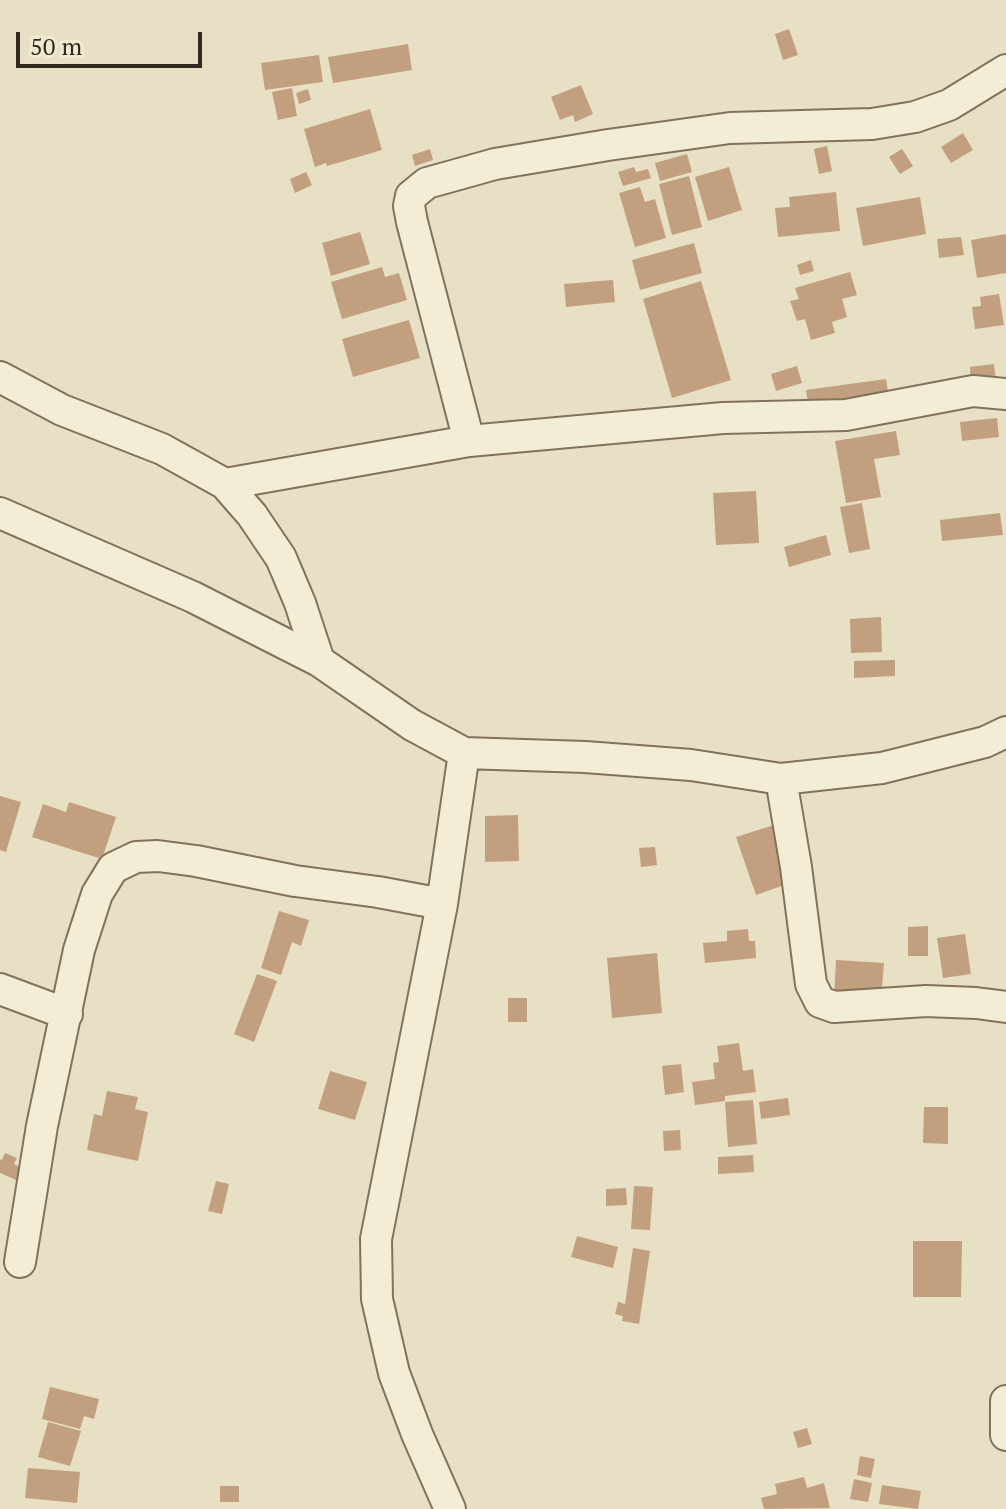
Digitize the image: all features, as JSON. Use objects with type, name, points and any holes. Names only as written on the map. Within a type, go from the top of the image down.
[{"type":"street","points":[[469,441],[409,206],[411,196],[427,183],[495,164],[730,128],[872,124],[915,117],[949,105],[1006,70]]},
{"type":"street","points":[[0,377],[62,410],[162,449],[225,484],[252,515],[281,558],[319,661]]},
{"type":"street","points":[[225,484],[469,441],[723,418],[846,415],[973,391],[1006,378]]},
{"type":"street","points":[[973,391],[1006,394]]},
{"type":"street","points":[[0,513],[193,597],[319,661],[412,725],[464,753],[691,765],[781,779],[882,768],[985,742],[1006,732]]},
{"type":"street","points":[[450,1509],[394,1373],[377,1299],[376,1239],[442,904],[464,753]]},
{"type":"street","points":[[781,779],[811,984],[820,1002],[834,1007],[926,1001],[1006,1007]]},
{"type":"street","points":[[20,1262],[42,1126],[79,950],[97,894],[113,868],[136,857],[158,856],[442,904]]},
{"type":"street","points":[[0,989],[67,1014]]},
{"type":"street","points":[[1006,1401],[1006,1435]]},
{"type":"building","points":[[789,29],[798,55],[783,60],[775,34]]},
{"type":"building","points":[[408,44],[412,70],[333,83],[328,57]]},
{"type":"building","points":[[319,55],[323,82],[265,90],[261,63]]},
{"type":"building","points":[[581,85],[593,114],[575,122],[573,115],[560,120],[551,97]]},
{"type":"building","points":[[292,88],[297,116],[278,120],[272,92]]},
{"type":"building","points":[[308,89],[311,100],[299,104],[296,93]]},
{"type":"building","points":[[370,109],[382,150],[315,167],[304,129]]},
{"type":"building","points":[[963,133],[973,150],[951,163],[941,147]]},
{"type":"building","points":[[827,146],[832,171],[819,174],[814,149]]},
{"type":"building","points":[[430,149],[433,160],[415,166],[412,155]]},
{"type":"building","points":[[902,149],[913,166],[900,174],[889,157]]},
{"type":"building","points":[[687,154],[692,172],[660,181],[655,163]]},
{"type":"building","points":[[634,167],[636,172],[648,169],[651,178],[623,186],[618,172]]},
{"type":"building","points":[[729,167],[742,210],[708,221],[695,177]]},
{"type":"building","points":[[306,172],[312,185],[295,193],[290,179]]},
{"type":"building","points":[[689,176],[702,227],[672,235],[659,184]]},
{"type":"building","points":[[640,187],[645,202],[655,199],[666,238],[635,247],[619,193]]},
{"type":"building","points":[[836,192],[840,231],[778,237],[775,208],[790,207],[789,197]]},
{"type":"building","points":[[920,197],[926,234],[863,246],[856,208]]},
{"type":"building","points":[[360,232],[370,264],[331,276],[322,243]]},
{"type":"building","points":[[1006,234],[1006,273],[977,278],[971,240]]},
{"type":"building","points":[[961,237],[964,255],[939,258],[937,239]]},
{"type":"building","points":[[694,243],[702,273],[640,290],[632,260]]},
{"type":"building","points":[[811,260],[814,271],[800,275],[797,265]]},
{"type":"building","points":[[382,267],[385,277],[399,273],[407,300],[342,319],[331,282]]},
{"type":"building","points":[[850,272],[857,295],[842,299],[847,317],[832,322],[835,333],[811,340],[805,319],[797,321],[790,301],[799,299],[795,288]]},
{"type":"building","points":[[613,280],[615,302],[566,307],[564,284]]},
{"type":"building","points":[[701,281],[731,380],[672,398],[643,299]]},
{"type":"building","points":[[999,294],[1004,325],[975,329],[972,307],[981,306],[980,297]]},
{"type":"building","points":[[409,320],[420,358],[353,377],[342,339]]},
{"type":"building","points":[[994,364],[996,381],[971,384],[970,367]]},
{"type":"building","points":[[797,366],[802,383],[776,391],[771,374]]},
{"type":"building","points":[[886,379],[889,397],[809,408],[806,390]]},
{"type":"building","points":[[997,418],[999,437],[962,441],[960,422]]},
{"type":"building","points":[[896,431],[900,455],[874,459],[881,497],[846,503],[835,441]]},
{"type":"building","points":[[756,491],[759,543],[716,545],[713,493]]},
{"type":"building","points":[[862,503],[870,549],[849,553],[840,507]]},
{"type":"building","points":[[1000,513],[1003,535],[942,541],[940,520]]},
{"type":"building","points":[[826,535],[831,555],[789,567],[784,547]]},
{"type":"building","points":[[881,617],[882,652],[851,653],[850,619]]},
{"type":"building","points":[[895,660],[895,676],[854,678],[854,661]]},
{"type":"building","points":[[0,796],[21,802],[6,852],[0,850]]},
{"type":"building","points":[[69,802],[116,817],[102,859],[32,837],[43,804],[66,812]]},
{"type":"building","points":[[518,815],[519,861],[485,862],[485,816]]},
{"type":"building","points":[[774,825],[793,882],[756,895],[736,837]]},
{"type":"building","points":[[655,847],[657,865],[641,867],[639,848]]},
{"type":"building","points":[[279,911],[309,920],[301,946],[292,942],[281,975],[261,968]]},
{"type":"building","points":[[928,926],[928,956],[908,956],[908,927]]},
{"type":"building","points":[[748,929],[749,941],[755,941],[756,958],[705,963],[703,943],[727,941],[727,931]]},
{"type":"building","points":[[965,934],[971,974],[943,978],[937,938]]},
{"type":"building","points":[[657,953],[662,1013],[612,1018],[607,958]]},
{"type":"building","points":[[836,960],[884,963],[881,1000],[834,998]]},
{"type":"building","points":[[257,974],[277,981],[254,1042],[234,1034]]},
{"type":"building","points":[[508,998],[527,998],[527,1022],[508,1022]]},
{"type":"building","points":[[739,1043],[743,1071],[753,1069],[756,1092],[725,1096],[725,1101],[695,1105],[692,1082],[715,1079],[713,1063],[719,1062],[717,1046]]},
{"type":"building","points":[[681,1064],[684,1092],[665,1095],[662,1066]]},
{"type":"building","points":[[330,1071],[367,1082],[355,1120],[318,1109]]},
{"type":"building","points":[[107,1091],[138,1097],[135,1109],[148,1112],[138,1161],[87,1150],[94,1114],[102,1116]]},
{"type":"building","points":[[788,1098],[790,1115],[761,1119],[759,1102]]},
{"type":"building","points":[[753,1100],[757,1144],[728,1147],[725,1102]]},
{"type":"building","points":[[924,1107],[948,1107],[948,1144],[923,1143]]},
{"type":"building","points":[[680,1130],[681,1150],[664,1151],[663,1131]]},
{"type":"building","points":[[5,1153],[17,1158],[14,1164],[22,1168],[16,1180],[0,1173],[0,1159]]},
{"type":"building","points":[[753,1155],[754,1172],[718,1174],[718,1157]]},
{"type":"building","points":[[216,1181],[229,1184],[222,1214],[208,1211]]},
{"type":"building","points":[[634,1186],[653,1187],[650,1230],[631,1229]]},
{"type":"building","points":[[626,1188],[627,1205],[606,1206],[606,1189]]},
{"type":"building","points":[[577,1236],[618,1247],[613,1268],[571,1257]]},
{"type":"building","points":[[913,1241],[962,1241],[961,1297],[913,1297]]},
{"type":"building","points":[[633,1248],[650,1251],[639,1324],[622,1321],[623,1316],[615,1314],[618,1302],[625,1304]]},
{"type":"building","points":[[50,1387],[99,1399],[94,1419],[84,1416],[80,1429],[42,1419]]},
{"type":"building","points":[[48,1422],[81,1431],[70,1466],[38,1457]]},
{"type":"building","points":[[807,1428],[812,1444],[798,1448],[793,1432]]},
{"type":"building","points":[[860,1456],[875,1459],[871,1478],[857,1475]]},
{"type":"building","points":[[28,1468],[80,1472],[77,1503],[25,1498]]},
{"type":"building","points":[[804,1477],[807,1488],[824,1483],[830,1508],[764,1509],[761,1498],[777,1494],[775,1484]]},
{"type":"building","points":[[854,1479],[872,1483],[868,1502],[850,1499]]},
{"type":"building","points":[[882,1485],[921,1491],[918,1509],[879,1504]]},
{"type":"building","points":[[220,1486],[239,1486],[239,1502],[220,1502]]}]
